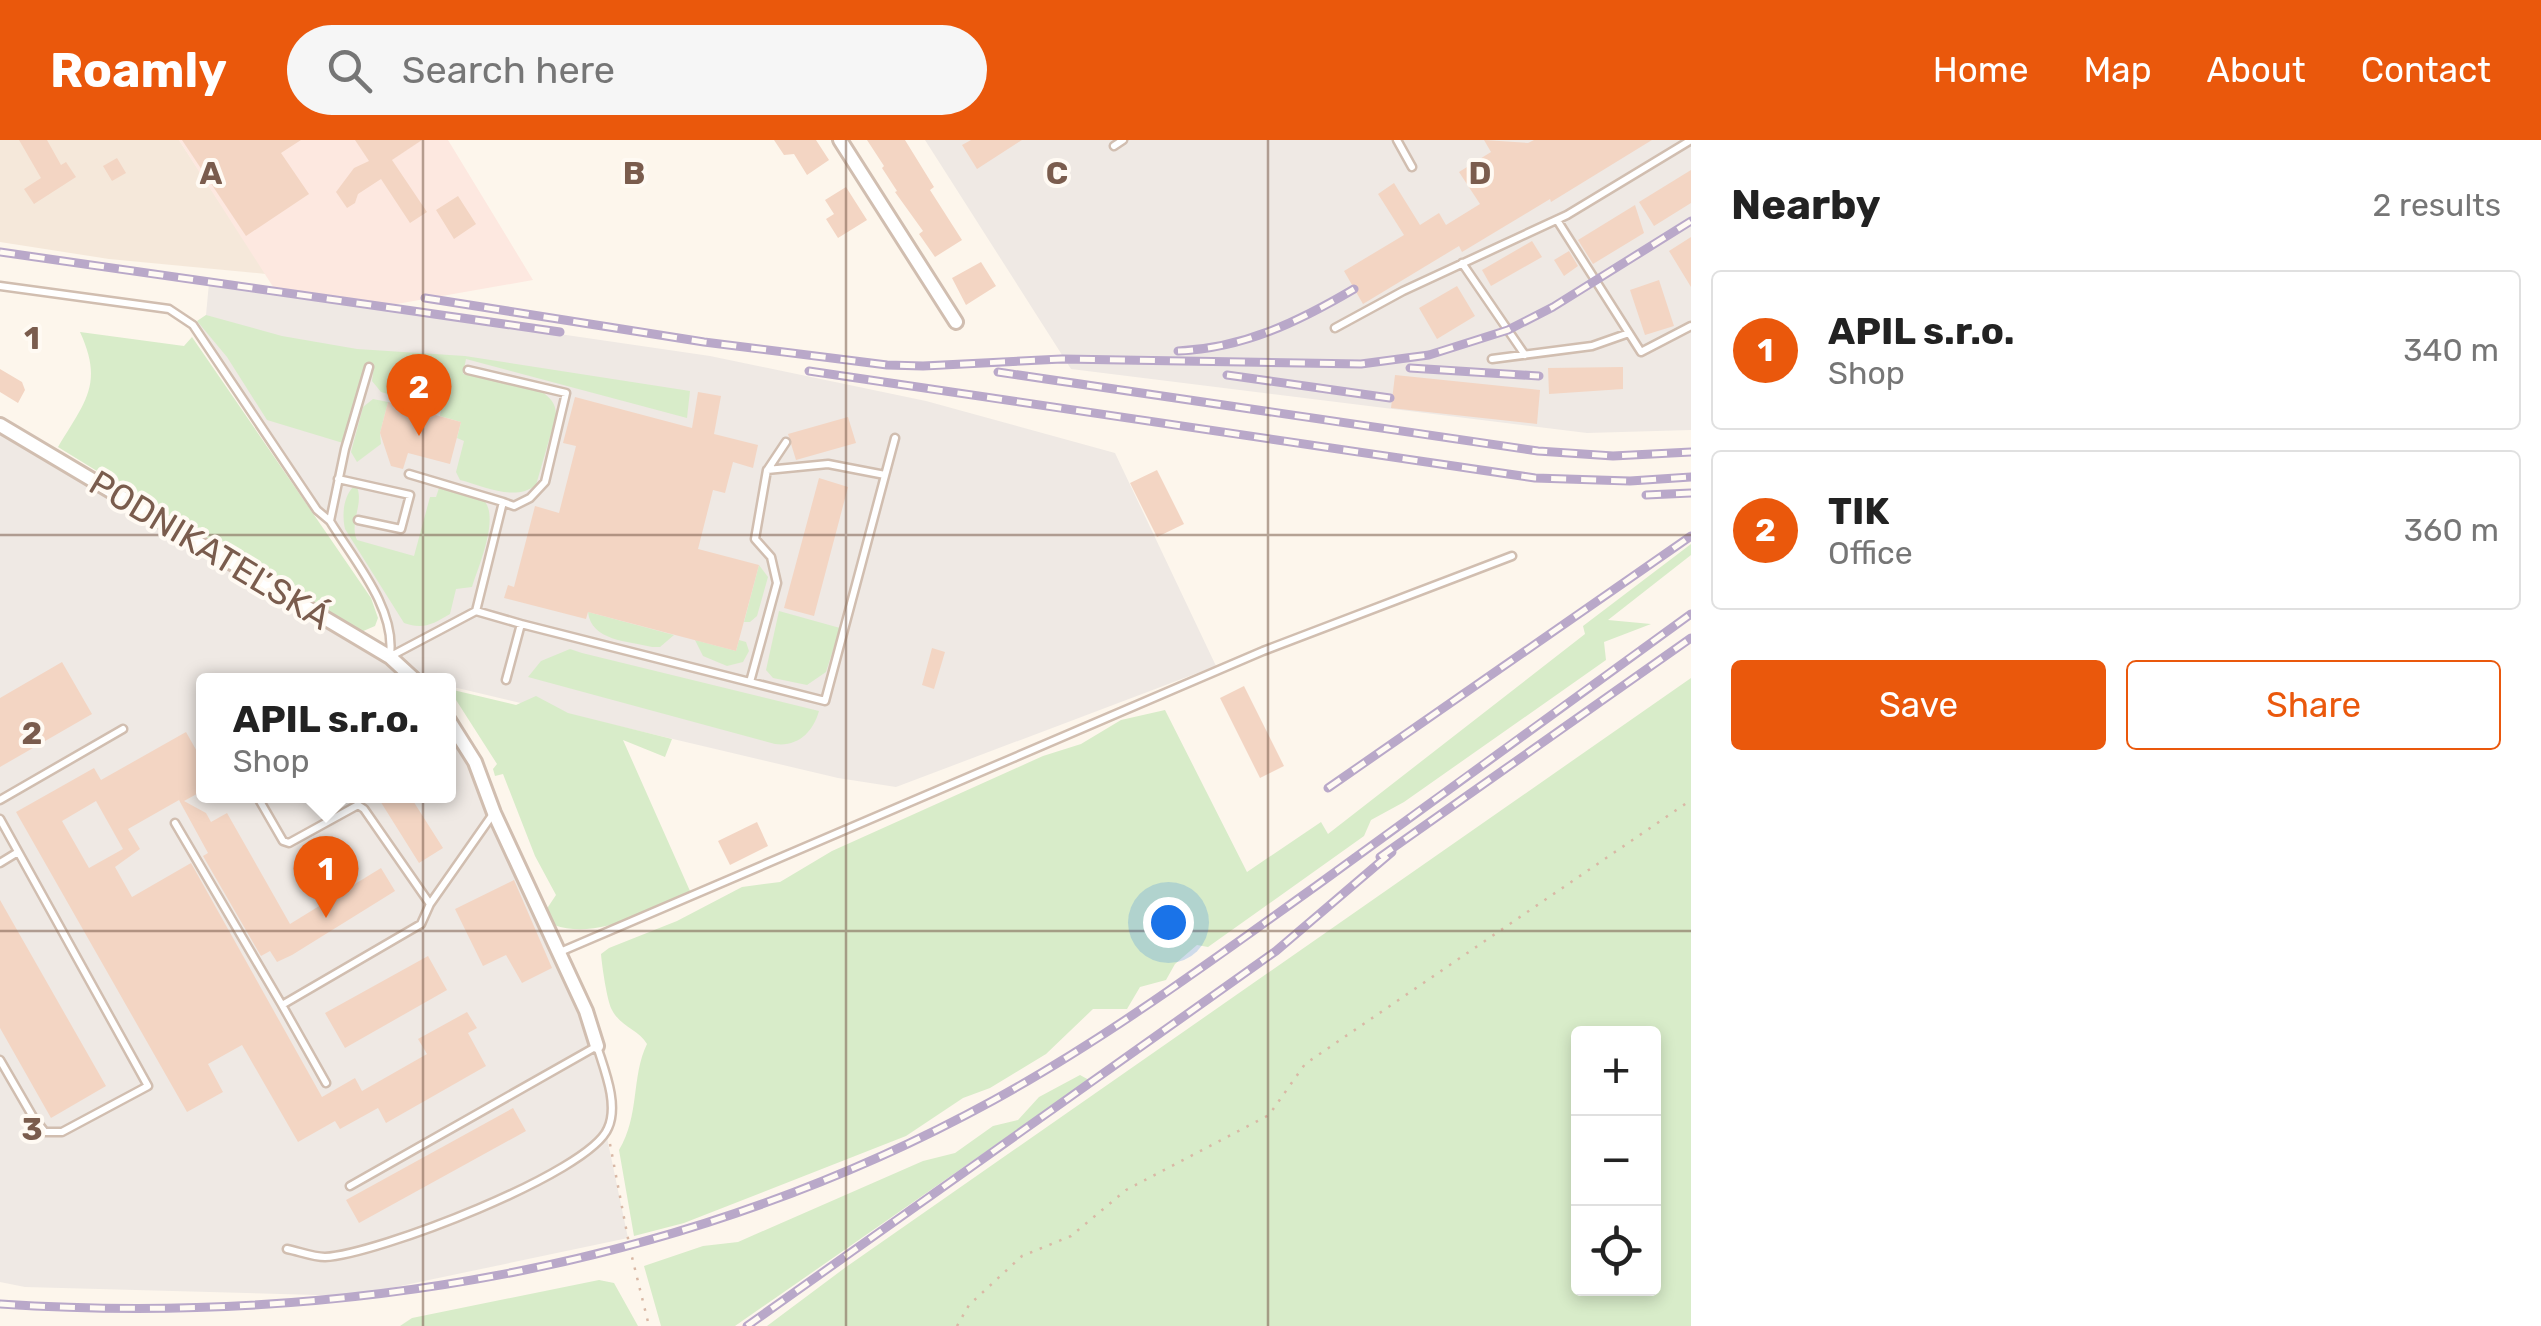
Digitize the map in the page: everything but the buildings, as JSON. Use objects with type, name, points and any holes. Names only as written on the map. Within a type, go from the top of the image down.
[{"type":"street","points":[[840,140],[956,322]]},
{"type":"street","name":"PODNIKATEĽSKÁ","points":[[0,425],[390,657],[407,673]]},
{"type":"street","points":[[456,732],[474,762],[597,1046]]},
{"type":"lane","points":[[1114,146],[1123,140]]},
{"type":"lane","points":[[1397,140],[1412,168]]},
{"type":"lane","points":[[1335,328],[1557,220],[1691,140]]},
{"type":"lane","points":[[1557,220],[1640,352],[1691,326]]},
{"type":"lane","points":[[1462,263],[1525,355]]},
{"type":"lane","points":[[0,286],[169,309],[192,325],[318,510],[330,521],[385,618],[392,640],[390,657]]},
{"type":"lane","points":[[1492,360],[1592,346],[1628,333]]},
{"type":"lane","points":[[330,521],[369,367]]},
{"type":"lane","points":[[409,474],[514,506],[530,498],[546,482],[566,393],[468,370]]},
{"type":"lane","points":[[390,657],[476,611],[825,701],[895,438]]},
{"type":"lane","points":[[750,682],[778,583],[771,556],[755,540],[767,470],[786,442]]},
{"type":"lane","points":[[767,470],[828,464],[885,475]]},
{"type":"lane","points":[[338,479],[410,494],[401,530],[358,520]]},
{"type":"lane","points":[[476,611],[503,502]]},
{"type":"lane","points":[[559,953],[1264,650],[1512,556]]},
{"type":"lane","points":[[506,680],[522,624]]},
{"type":"lane","points":[[0,800],[123,729]]},
{"type":"lane","points":[[261,803],[289,843],[358,805],[430,904]]},
{"type":"lane","points":[[282,1005],[421,924],[430,904],[494,812]]},
{"type":"lane","points":[[0,819],[148,1086],[62,1132],[45,1132],[32,1117],[0,1060]]},
{"type":"lane","points":[[175,823],[326,1083]]},
{"type":"lane","points":[[0,863],[18,852]]},
{"type":"lane","points":[[287,1248],[323,1257],[392,1241],[467,1214],[533,1182],[590,1148],[606,1133],[612,1107],[597,1046],[350,1186]]},
{"type":"path","points":[[957,1326],[968,1305],[1022,1256],[1071,1236],[1126,1190],[1269,1115],[1305,1064],[1691,800]]},
{"type":"path","points":[[606,1133],[649,1326]]},
{"type":"shaded area","points":[[0,140],[179,140],[266,274],[109,259],[0,242]]},
{"type":"shaded area","points":[[179,140],[448,140],[533,280],[374,308],[277,293]]},
{"type":"shaded area","points":[[925,140],[1691,140],[1691,430],[1587,433],[1071,369]]},
{"type":"shaded area","points":[[209,283],[710,356],[926,401],[1115,453],[1216,666],[896,787],[838,778],[456,688],[456,673],[196,673],[196,803],[456,803],[456,734],[586,1011],[612,1107],[606,1133],[628,1238],[353,1296],[25,1287],[0,1282],[0,425],[389,657],[392,640],[374,595],[330,521],[317,510],[193,325],[206,315]]},
{"type":"green space","points":[[206,315],[282,336],[357,349],[465,356],[690,391],[687,418],[466,359],[463,374],[520,383],[535,388],[554,404],[556,416],[536,485],[519,492],[499,491],[460,480],[456,472],[464,441],[457,438],[461,422],[440,416],[441,409],[381,392],[372,381],[374,365],[367,363],[343,443],[267,420],[227,357],[197,321]]},
{"type":"green space","points":[[80,332],[184,346],[192,337],[371,598],[378,618],[375,626],[361,632],[353,629],[58,447],[83,405],[91,379]]},
{"type":"green space","points":[[373,399],[388,402],[381,444],[357,462],[351,452],[363,407]]},
{"type":"green space","points":[[353,487],[357,487],[359,494],[357,540],[414,556],[430,497],[436,497],[439,488],[474,495],[486,503],[489,525],[479,566],[472,587],[456,589],[450,614],[428,625],[404,623],[345,529],[344,507]]},
{"type":"green space","points":[[1691,544],[1691,555],[1608,620],[1651,624],[1604,642],[1606,660],[1404,802],[1371,820],[1364,836],[1208,947],[1197,945],[1175,964],[1166,980],[1140,987],[1127,1009],[1093,1009],[1046,1054],[990,1088],[963,1098],[906,1136],[684,1223],[634,1236],[619,1150],[630,1123],[647,1044],[610,1006],[601,954],[609,948],[677,921],[742,887],[780,882],[832,851],[1043,756],[1081,744],[1121,720],[1165,710],[1247,872],[1321,822],[1328,834],[1585,634],[1583,626]]},
{"type":"green space","points":[[759,565],[768,577],[757,616],[744,622]]},
{"type":"green space","points":[[779,611],[840,628],[826,672],[807,685],[773,678],[766,670]]},
{"type":"green space","points":[[588,612],[674,635],[660,647],[622,641],[596,629]]},
{"type":"green space","points":[[695,640],[736,651],[739,640],[746,642],[749,651],[743,662],[727,666],[703,656]]},
{"type":"green space","points":[[570,649],[819,711],[803,736],[791,743],[775,744],[528,677],[541,661]]},
{"type":"green space","points":[[1691,678],[1691,1326],[767,1326],[846,1267]]},
{"type":"green space","points":[[456,691],[516,705],[536,696],[568,713],[672,739],[665,757],[623,740],[690,891],[606,926],[571,929],[554,925],[546,910],[556,895],[535,856],[503,774],[495,776],[493,769],[497,764],[456,700]]},
{"type":"green space","points":[[1080,1075],[1089,1080],[735,1326],[661,1326],[644,1266],[703,1246],[738,1242],[923,1161],[955,1153],[993,1126],[1018,1120],[1039,1097]]},
{"type":"green space","points":[[599,1280],[614,1283],[638,1326],[400,1326],[412,1318]]},
{"type":"railway","points":[[425,298],[704,342],[887,365],[1062,359],[1361,364],[1429,355],[1508,330],[1553,307],[1691,221]]},
{"type":"railway","points":[[0,252],[560,332]]},
{"type":"railway","points":[[1178,351],[1248,339],[1354,289]]},
{"type":"railway","points":[[1410,368],[1539,376]]},
{"type":"railway","points":[[809,371],[1535,478],[1630,481],[1691,477]]},
{"type":"railway","points":[[998,372],[1538,451],[1613,456],[1691,452]]},
{"type":"railway","points":[[1227,375],[1390,398]]},
{"type":"railway","points":[[1646,495],[1691,493]]},
{"type":"railway","points":[[1328,788],[1691,536]]},
{"type":"railway","points":[[0,1304],[129,1308],[258,1305],[386,1293],[512,1272],[637,1243],[759,1205],[878,1157],[994,1100],[1118,1025],[1691,614]]},
{"type":"railway","points":[[1380,857],[1691,638]]},
{"type":"railway","points":[[747,1326],[1276,951],[1392,852]]},
{"type":"place","name":"TIK","points":[[419,436]]},
{"type":"place","name":"APIL s.r.o.","points":[[326,918]]}]
